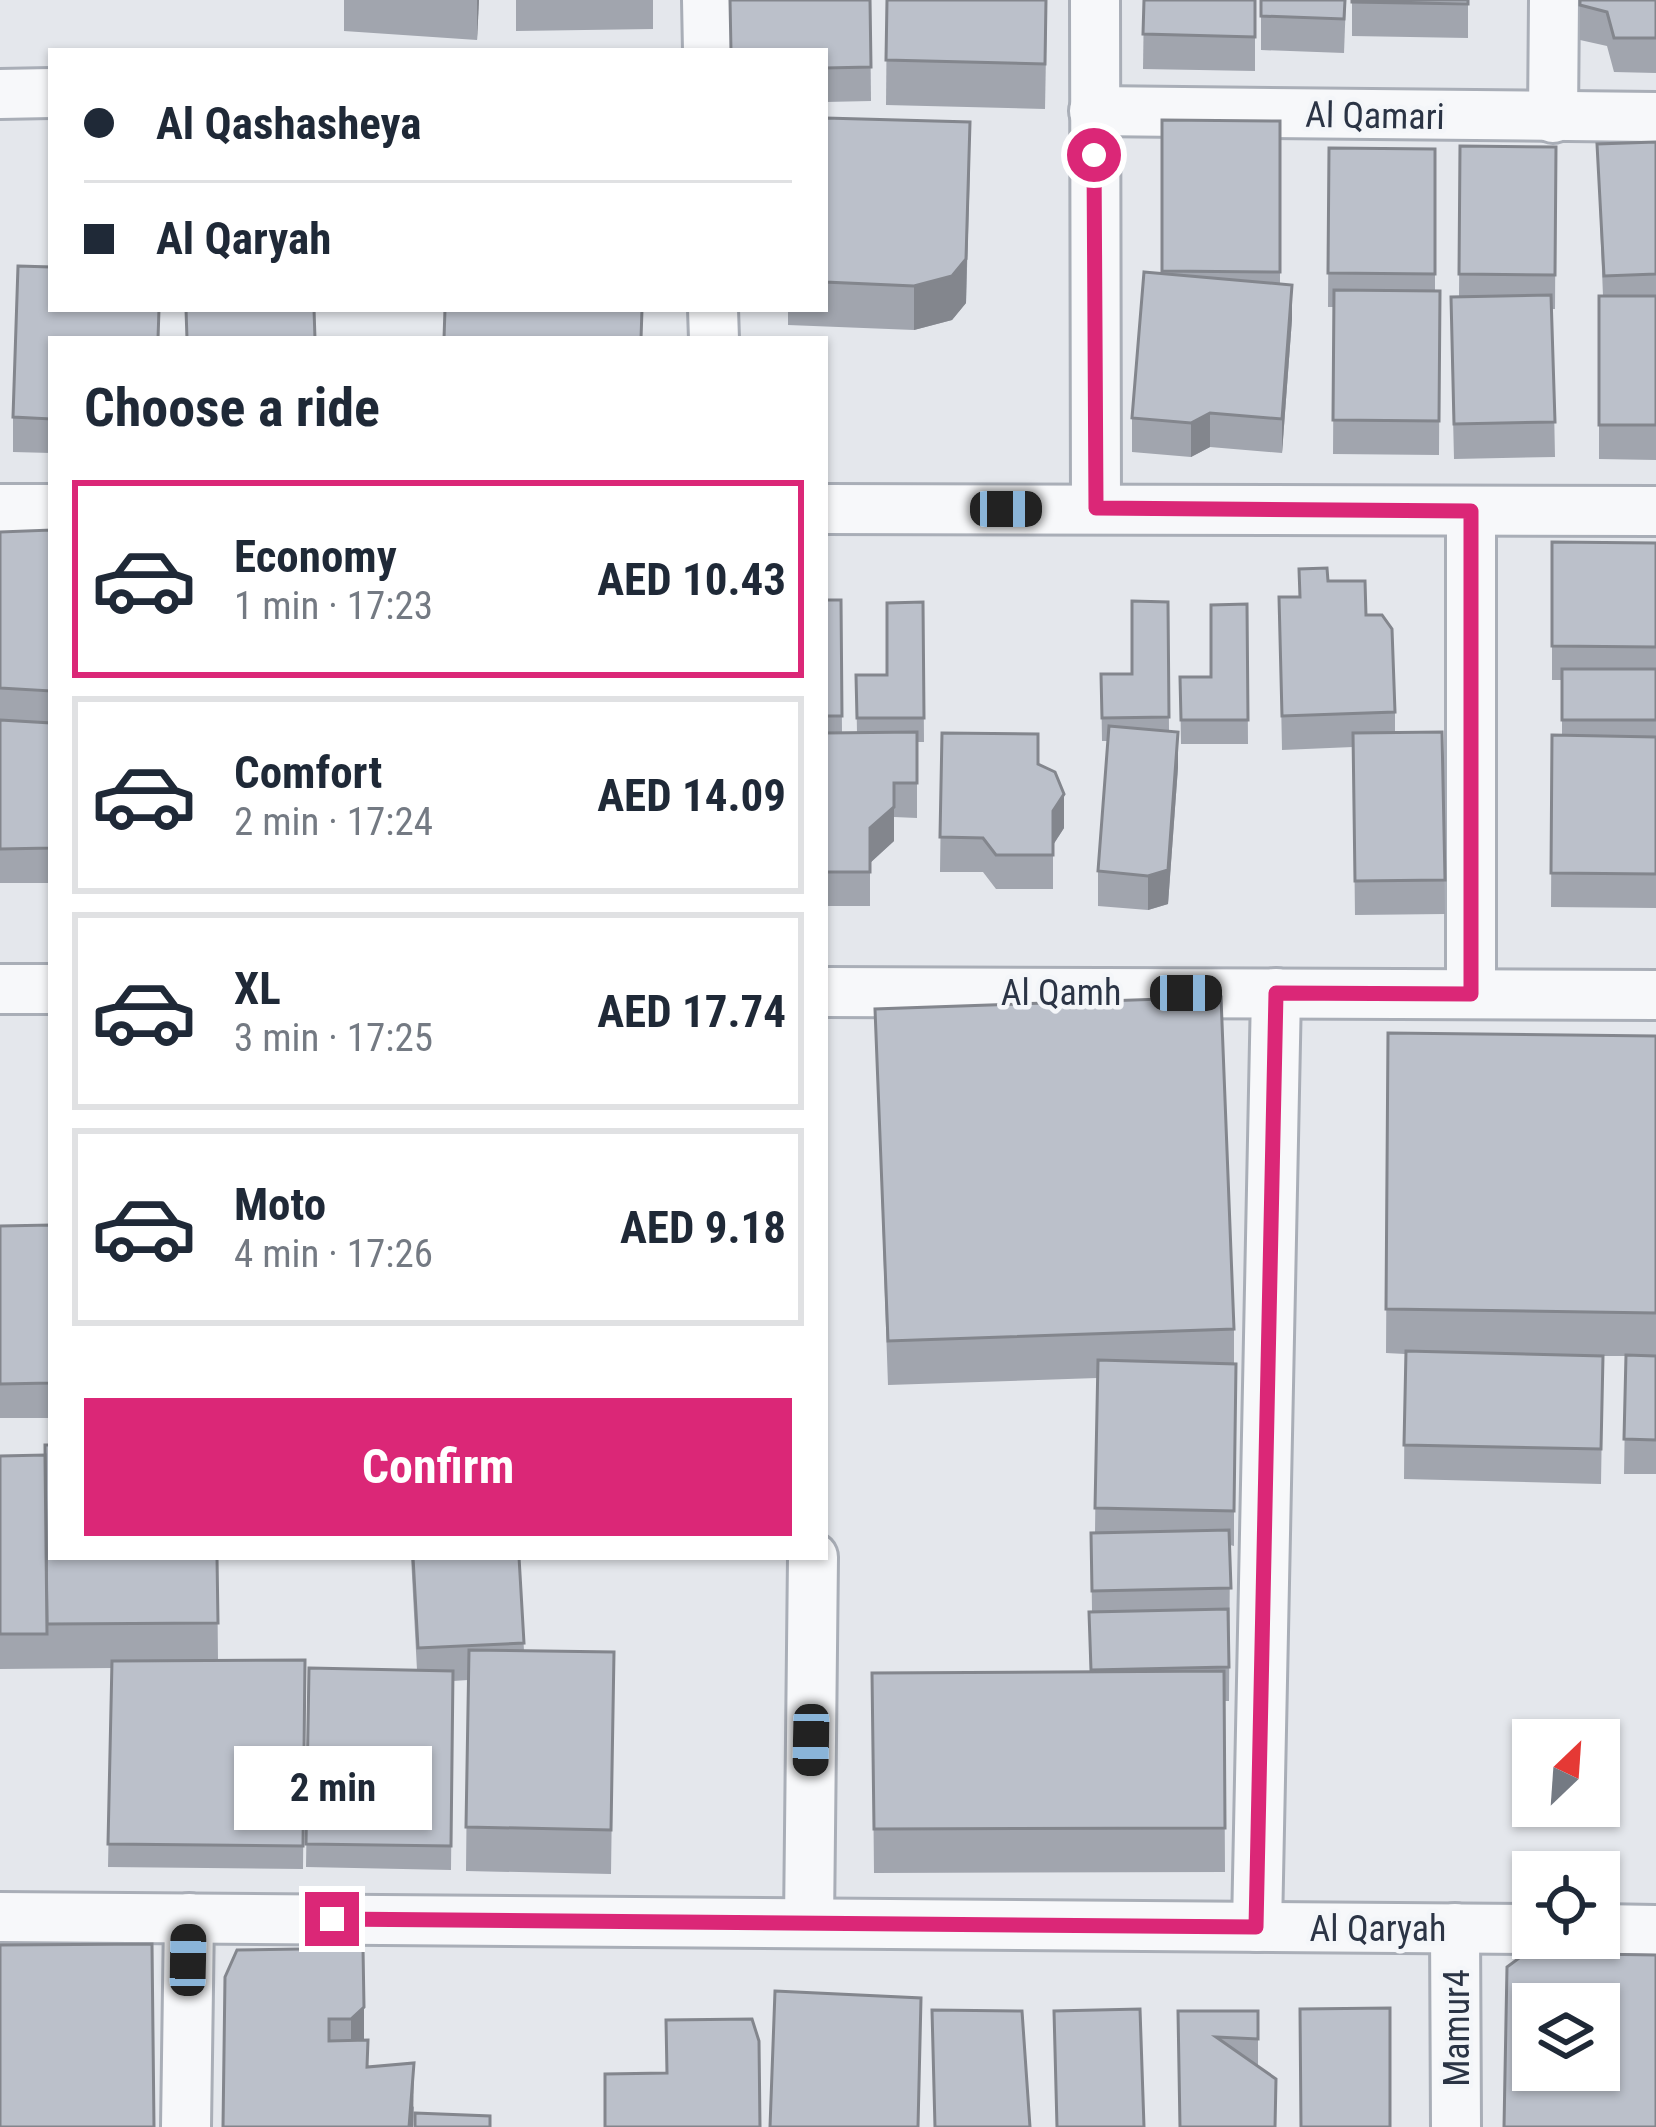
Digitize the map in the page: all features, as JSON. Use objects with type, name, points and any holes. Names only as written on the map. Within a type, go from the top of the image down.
[{"type":"street","points":[[707,0],[708,48]]},
{"type":"street","points":[[1095,0],[1096,508]]},
{"type":"street","points":[[1553,118],[1554,0]]},
{"type":"street","points":[[0,94],[48,93]]},
{"type":"street","name":"Al Qamari","points":[[1094,111],[1656,117]]},
{"type":"street","points":[[0,509],[48,509]]},
{"type":"street","points":[[828,509],[1656,511]]},
{"type":"street","points":[[1471,511],[1471,994]]},
{"type":"street","points":[[0,989],[48,989]]},
{"type":"street","name":"Al Qamh","points":[[828,992],[1656,995]]},
{"type":"street","points":[[1256,1927],[1276,993]]},
{"type":"street","points":[[808,1922],[813,1560]]},
{"type":"street","name":"Al Qaryah","points":[[0,1917],[1512,1929]]},
{"type":"street","points":[[186,2127],[189,1918]]},
{"type":"street","name":"Mamur4","points":[[1455,1928],[1456,2127]]},
{"type":"street","points":[[1620,1929],[1656,1930]]},
{"type":"building","points":[[730,0],[870,0],[871,67],[828,68],[828,48],[731,48]]},
{"type":"building","points":[[887,0],[1046,0],[1045,64],[886,60]]},
{"type":"building","points":[[1144,0],[1255,0],[1255,37],[1143,34]]},
{"type":"building","points":[[1261,0],[1345,0],[1344,19],[1261,16]]},
{"type":"building","points":[[1468,0],[1468,4],[1352,2]]},
{"type":"building","points":[[1580,0],[1656,0],[1656,38],[1614,38],[1607,12],[1580,5]]},
{"type":"building","points":[[828,118],[970,122],[966,259],[952,276],[914,286],[828,282]]},
{"type":"building","points":[[1162,120],[1280,121],[1280,272],[1162,271]]},
{"type":"building","points":[[1656,142],[1656,274],[1604,276],[1597,144]]},
{"type":"building","points":[[1460,146],[1556,147],[1555,275],[1459,274]]},
{"type":"building","points":[[1329,148],[1435,149],[1435,274],[1328,273]]},
{"type":"building","points":[[18,266],[48,267],[48,312],[159,312],[158,336],[48,336],[48,419],[13,417]]},
{"type":"building","points":[[1144,272],[1292,285],[1282,419],[1210,413],[1191,423],[1132,418]]},
{"type":"building","points":[[1334,290],[1440,291],[1439,421],[1333,420]]},
{"type":"building","points":[[1551,295],[1555,422],[1454,424],[1451,297]]},
{"type":"building","points":[[1599,296],[1656,296],[1656,425],[1599,425]]},
{"type":"building","points":[[186,312],[314,312],[315,336],[187,336]]},
{"type":"building","points":[[445,312],[642,312],[641,336],[444,336]]},
{"type":"building","points":[[48,530],[48,691],[0,688],[0,532]]},
{"type":"building","points":[[1552,542],[1656,543],[1656,647],[1552,646]]},
{"type":"building","points":[[1327,568],[1328,581],[1365,581],[1366,615],[1382,615],[1392,629],[1395,712],[1282,716],[1279,597],[1300,597],[1299,569]]},
{"type":"building","points":[[828,600],[841,600],[842,716],[828,716]]},
{"type":"building","points":[[1132,601],[1168,602],[1169,717],[1102,718],[1101,674],[1132,674]]},
{"type":"building","points":[[923,602],[924,718],[857,718],[856,675],[887,675],[887,603]]},
{"type":"building","points":[[1247,604],[1248,720],[1181,720],[1180,677],[1211,677],[1211,605]]},
{"type":"building","points":[[1562,669],[1656,669],[1656,720],[1562,720]]},
{"type":"building","points":[[0,720],[48,723],[48,848],[0,849]]},
{"type":"building","points":[[1109,726],[1178,732],[1168,870],[1148,876],[1098,871]]},
{"type":"building","points":[[917,732],[917,783],[894,783],[894,807],[870,828],[870,872],[828,872],[828,733]]},
{"type":"building","points":[[1442,732],[1445,880],[1355,881],[1353,733]]},
{"type":"building","points":[[942,733],[1038,734],[1038,764],[1055,772],[1064,794],[1053,811],[1053,855],[996,855],[983,838],[940,837]]},
{"type":"building","points":[[1552,735],[1656,737],[1656,874],[1551,873]]},
{"type":"building","points":[[1221,997],[1234,1329],[888,1341],[875,1009]]},
{"type":"building","points":[[1388,1033],[1656,1036],[1656,1313],[1386,1309]]},
{"type":"building","points":[[48,1225],[48,1383],[0,1384],[0,1226]]},
{"type":"building","points":[[1406,1351],[1603,1356],[1601,1449],[1404,1445]]},
{"type":"building","points":[[1626,1355],[1656,1356],[1656,1440],[1624,1439]]},
{"type":"building","points":[[1098,1360],[1236,1364],[1234,1511],[1095,1508]]},
{"type":"building","points":[[45,1445],[48,1560],[217,1560],[218,1623],[47,1624]]},
{"type":"building","points":[[45,1455],[47,1634],[0,1634],[0,1456]]},
{"type":"building","points":[[1229,1530],[1231,1588],[1092,1591],[1091,1533]]},
{"type":"building","points":[[413,1560],[519,1560],[524,1643],[418,1648]]},
{"type":"building","points":[[1228,1609],[1229,1667],[1091,1670],[1089,1612]]},
{"type":"building","points":[[469,1650],[614,1652],[611,1830],[466,1827]]},
{"type":"building","points":[[305,1660],[303,1846],[108,1844],[112,1661]]},
{"type":"building","points":[[309,1668],[453,1671],[451,1846],[306,1844]]},
{"type":"building","points":[[1224,1671],[1225,1828],[874,1829],[872,1673]]},
{"type":"building","points":[[152,1944],[154,2127],[0,2127],[0,1945]]},
{"type":"building","points":[[363,1948],[364,2007],[351,2019],[329,2019],[329,2041],[368,2040],[367,2067],[414,2063],[409,2127],[223,2127],[225,1977],[237,1950]]},
{"type":"building","points":[[1656,1955],[1656,2127],[1504,2127],[1507,1967],[1518,1959]]},
{"type":"building","points":[[775,1991],[921,1998],[918,2127],[770,2127]]},
{"type":"building","points":[[1390,2008],[1390,2127],[1301,2127],[1300,2009]]},
{"type":"building","points":[[1140,2009],[1144,2127],[1057,2127],[1054,2011]]},
{"type":"building","points":[[932,2010],[1022,2011],[1030,2127],[935,2127]]},
{"type":"building","points":[[1178,2011],[1258,2011],[1258,2039],[1216,2037],[1276,2079],[1275,2127],[1180,2127]]},
{"type":"building","points":[[752,2019],[759,2041],[760,2127],[605,2127],[605,2074],[667,2073],[666,2020]]},
{"type":"building","points":[[415,2113],[490,2116],[490,2127],[415,2127]]},
{"type":"route","points":[[332,1919],[1256,1927],[1276,993],[1471,994],[1471,511],[1096,508],[1094,155]]}]
